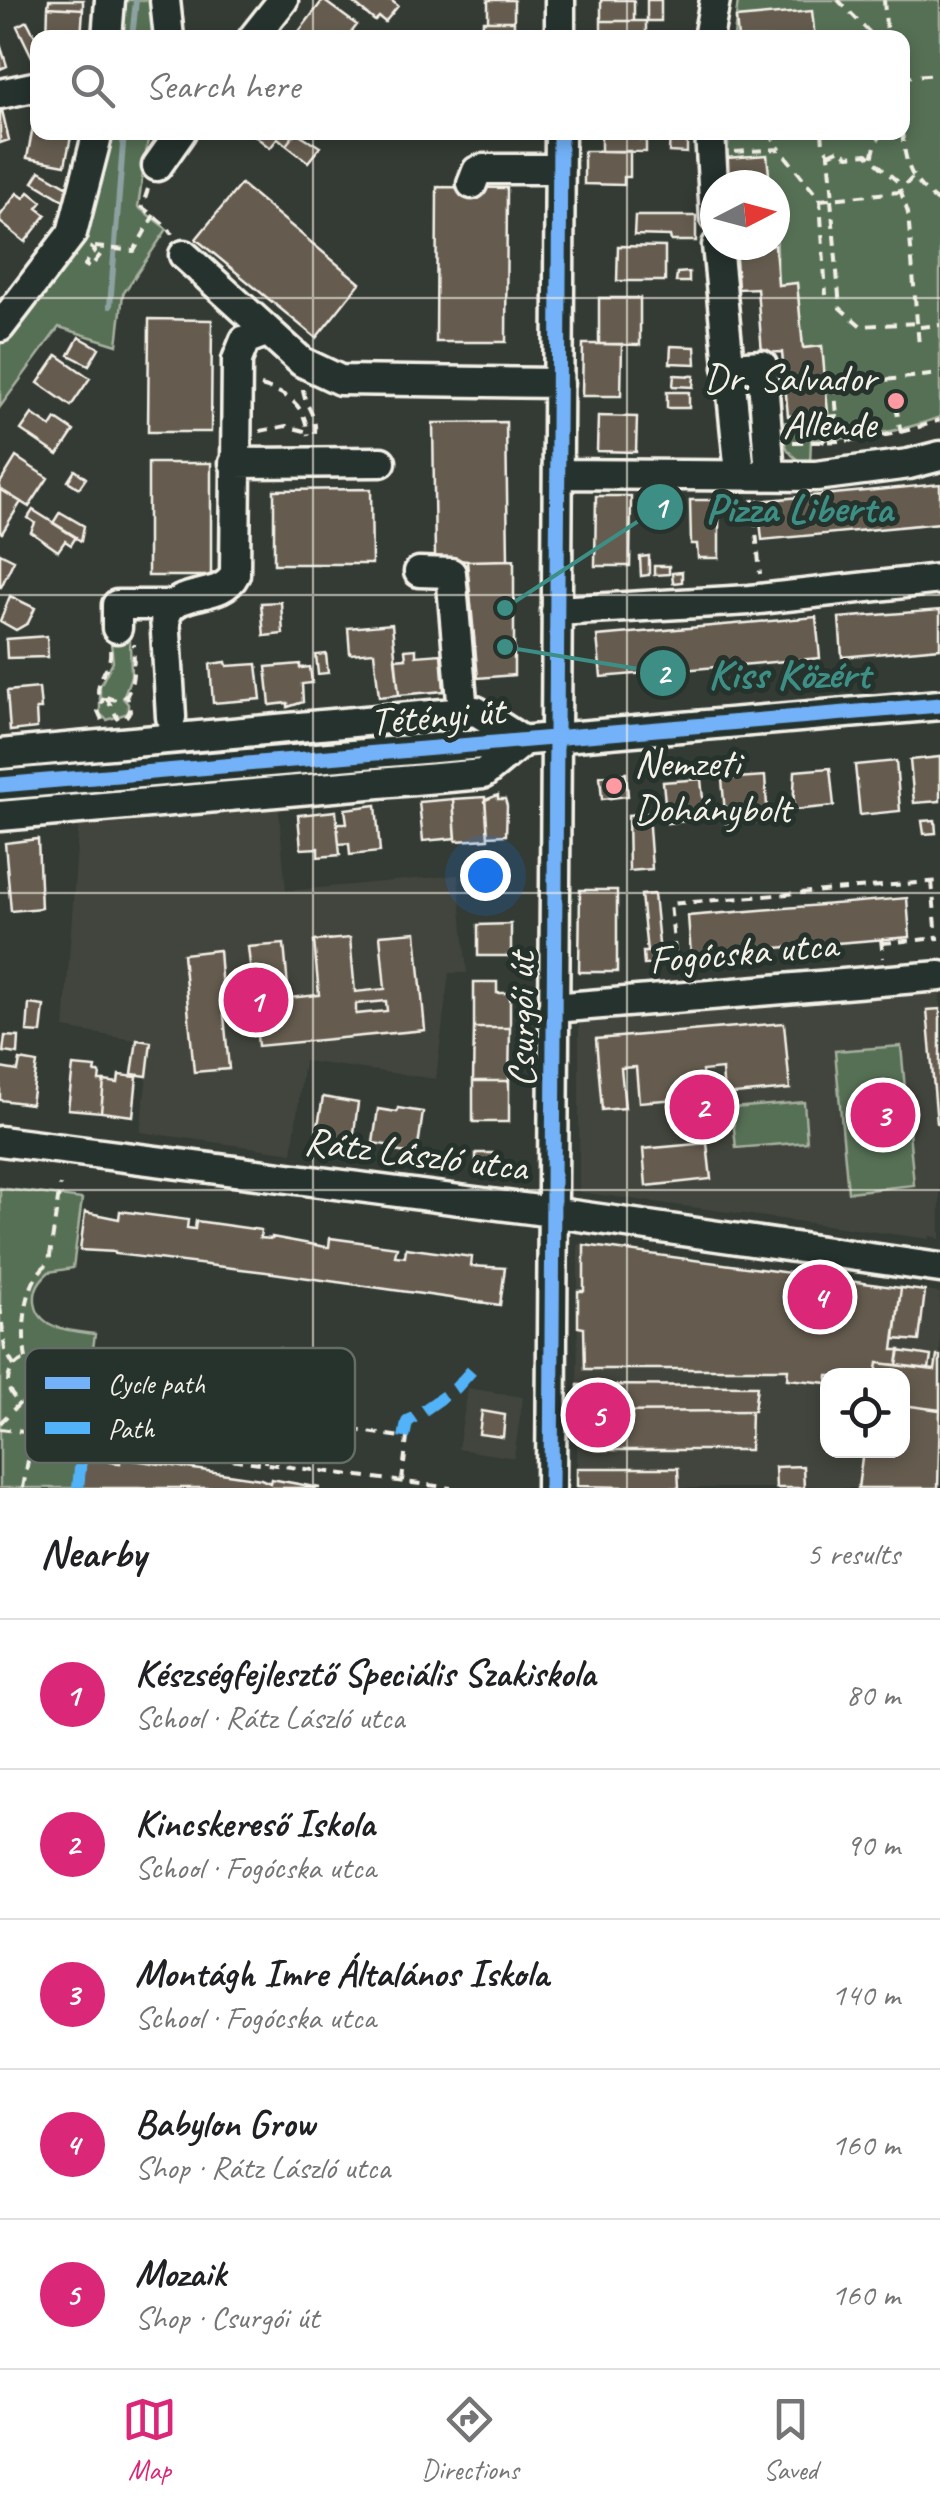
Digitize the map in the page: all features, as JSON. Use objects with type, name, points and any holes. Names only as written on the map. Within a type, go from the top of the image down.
[{"type":"street","points":[[108,30],[110,0]]},
{"type":"street","points":[[166,0],[168,30]]},
{"type":"street","points":[[259,30],[282,0]]},
{"type":"street","points":[[560,0],[560,30]]},
{"type":"street","points":[[709,30],[715,0]]},
{"type":"street","points":[[0,94],[30,88]]},
{"type":"street","points":[[0,327],[65,244],[81,204],[96,140]]},
{"type":"street","points":[[157,166],[175,140]]},
{"type":"street","name":"Csurgói út","points":[[551,1488],[560,140]]},
{"type":"street","points":[[716,143],[716,170]]},
{"type":"street","points":[[472,184],[477,171],[482,169],[560,169]]},
{"type":"street","points":[[184,255],[266,332],[310,366],[340,380],[560,384]]},
{"type":"street","points":[[718,260],[728,367],[754,474]]},
{"type":"street","points":[[113,636],[117,605],[172,604],[223,588],[232,580],[236,566],[234,463],[240,349],[245,340],[266,332]]},
{"type":"street","points":[[728,367],[762,365],[768,432],[754,474]]},
{"type":"street","points":[[356,388],[367,398],[441,399],[457,382]]},
{"type":"street","points":[[234,463],[308,444],[381,462]]},
{"type":"street","points":[[558,474],[816,476],[868,471],[940,456]]},
{"type":"street","points":[[418,572],[451,573],[463,712]]},
{"type":"street","points":[[556,611],[763,600],[940,579]]},
{"type":"street","points":[[170,717],[165,615],[172,604]]},
{"type":"street","name":"Tétényi út","points":[[0,786],[940,706]]},
{"type":"street","points":[[0,754],[476,711],[522,741],[484,774],[0,816]]},
{"type":"street","name":"Fogócska utca","points":[[553,1008],[940,976]]},
{"type":"street","name":"Rátz László utca","points":[[0,1140],[940,1268]]},
{"type":"path","points":[[838,0],[867,30]]},
{"type":"path","points":[[884,0],[886,30]]},
{"type":"path","points":[[910,76],[940,74]]},
{"type":"path","points":[[774,140],[820,200],[826,295]]},
{"type":"path","points":[[822,140],[829,154],[840,308],[862,326],[940,325]]},
{"type":"path","points":[[872,159],[878,140]]},
{"type":"path","points":[[904,140],[912,178],[940,204]]},
{"type":"path","points":[[716,143],[780,148]]},
{"type":"path","points":[[829,154],[840,149],[848,156],[867,154],[898,181],[908,213],[919,346]]},
{"type":"path","points":[[157,166],[142,206],[168,227]]},
{"type":"path","points":[[820,200],[900,192],[912,178]]},
{"type":"path","points":[[88,246],[134,251],[154,215]]},
{"type":"path","points":[[95,251],[85,264],[90,268],[106,249]]},
{"type":"path","points":[[308,444],[315,433],[316,418],[306,401],[303,383],[310,366]]},
{"type":"path","points":[[853,442],[837,416],[834,392],[865,382],[940,374]]},
{"type":"path","points":[[236,384],[276,390],[299,405],[308,444]]},
{"type":"path","points":[[299,405],[306,401]]},
{"type":"path","points":[[896,406],[901,433]]},
{"type":"path","points":[[768,432],[837,416]]},
{"type":"path","points":[[822,443],[837,416]]},
{"type":"path","points":[[768,432],[822,443],[853,442],[901,433],[940,420]]},
{"type":"path","points":[[235,432],[286,426],[308,444]]},
{"type":"path","points":[[754,474],[763,600]]},
{"type":"path","points":[[127,694],[105,697],[99,706],[99,716],[104,721],[129,715],[127,694],[134,682],[133,605]]},
{"type":"path","points":[[113,636],[111,660],[98,692],[118,719]]},
{"type":"path","points":[[677,976],[670,904],[940,880]]},
{"type":"path","points":[[884,958],[882,941],[939,939],[932,881]]},
{"type":"path","points":[[828,944],[831,963]]},
{"type":"path","points":[[774,948],[776,967]]},
{"type":"path","points":[[676,960],[720,955],[722,972]]},
{"type":"path","points":[[25,1352],[31,1284],[49,1263],[60,1186]]},
{"type":"path","points":[[0,1306],[5,1350],[14,1366]]},
{"type":"path","points":[[8,1388],[10,1372],[25,1360]]},
{"type":"path","points":[[0,1386],[25,1404]]},
{"type":"path","points":[[20,1403],[0,1426],[25,1432]]},
{"type":"path","points":[[355,1430],[408,1438],[402,1482]]},
{"type":"path","points":[[23,1488],[27,1463]]},
{"type":"path","points":[[272,1463],[450,1488]]},
{"type":"shaded area","points":[[278,800],[286,891],[458,875],[467,973],[449,973],[436,1079],[304,1061],[292,1153],[140,1132],[151,1043],[64,1028],[79,817]]},
{"type":"shaded area","points":[[940,993],[940,1240],[579,1192],[579,1023]]},
{"type":"shaded area","points":[[578,1244],[940,1293],[940,1488],[577,1488]]},
{"type":"shaded area","points":[[468,1388],[523,1397],[514,1458],[458,1449]]},
{"type":"green space","points":[[118,0],[160,0],[158,30],[115,30]]},
{"type":"green space","points":[[738,0],[940,0],[940,417],[877,434],[811,440],[810,465],[788,450],[780,423],[828,419],[822,347],[803,348],[797,284],[778,285],[777,260],[790,260],[790,170],[768,170],[767,155],[727,158],[728,140],[910,140],[910,30],[735,30]]},
{"type":"green space","points":[[105,140],[148,140],[138,207],[167,229],[123,294],[117,345],[59,327],[0,407],[0,344],[86,230],[102,182]]},
{"type":"green space","points":[[127,639],[131,676],[123,698],[128,713],[107,720],[100,714],[100,686],[113,661],[111,643]]},
{"type":"green space","points":[[901,1046],[914,1185],[848,1192],[835,1051]]},
{"type":"green space","points":[[804,1102],[807,1142],[736,1148],[732,1108]]},
{"type":"green space","points":[[0,1188],[82,1199],[73,1268],[49,1272],[35,1296],[42,1318],[66,1330],[95,1334],[93,1348],[25,1348],[25,1463],[77,1463],[74,1488],[0,1488]]},
{"type":"building","points":[[49,0],[83,0],[83,9],[48,7]]},
{"type":"building","points":[[323,0],[357,25],[353,30],[300,30]]},
{"type":"building","points":[[350,0],[391,0],[398,6],[385,22],[379,17],[375,21]]},
{"type":"building","points":[[488,0],[514,0],[514,21],[488,21]]},
{"type":"building","points":[[601,0],[634,0],[634,21],[601,21]]},
{"type":"building","points":[[647,0],[661,0],[661,21],[647,21]]},
{"type":"building","points":[[48,7],[83,9],[82,30],[47,30]]},
{"type":"building","points":[[812,11],[814,30],[737,30],[736,18]]},
{"type":"building","points":[[27,21],[32,30],[30,53],[17,26]]},
{"type":"building","points":[[483,21],[514,21],[514,30],[482,30]]},
{"type":"building","points":[[601,21],[646,21],[646,30],[601,30]]},
{"type":"building","points":[[0,44],[7,66],[0,69]]},
{"type":"building","points":[[0,107],[9,140],[0,143]]},
{"type":"building","points":[[30,140],[70,140],[65,165],[27,158]]},
{"type":"building","points":[[260,140],[276,140],[270,148]]},
{"type":"building","points":[[290,140],[309,140],[320,147],[308,162],[286,145]]},
{"type":"building","points":[[601,140],[646,140],[646,152],[601,151]]},
{"type":"building","points":[[670,140],[687,140],[687,153],[669,152]]},
{"type":"building","points":[[584,151],[630,151],[630,177],[624,177],[624,185],[584,184]]},
{"type":"building","points":[[767,155],[768,170],[728,170],[727,158]]},
{"type":"building","points":[[40,171],[68,187],[65,201],[33,182]]},
{"type":"building","points":[[241,184],[360,283],[316,338],[196,239]]},
{"type":"building","points":[[437,187],[507,188],[506,342],[436,342]]},
{"type":"building","points":[[29,192],[42,202],[37,208],[46,215],[25,242],[0,222],[0,216],[17,193],[24,198]]},
{"type":"building","points":[[635,216],[696,216],[696,241],[634,235]]},
{"type":"building","points":[[618,246],[665,247],[665,281],[617,281]]},
{"type":"building","points":[[736,260],[776,260],[778,285],[797,283],[803,348],[822,346],[828,413],[788,416],[782,352],[762,353],[757,288],[738,289]]},
{"type":"building","points":[[689,272],[689,282],[676,282],[677,273]]},
{"type":"building","points":[[599,298],[640,298],[640,345],[599,344]]},
{"type":"building","points":[[149,319],[212,320],[211,432],[148,432]]},
{"type":"building","points":[[79,337],[99,348],[89,365],[69,355]]},
{"type":"building","points":[[583,344],[622,344],[621,396],[582,396]]},
{"type":"building","points":[[671,346],[695,347],[696,364],[670,363]]},
{"type":"building","points":[[57,355],[90,378],[71,406],[38,383]]},
{"type":"building","points":[[674,375],[694,376],[693,387],[673,386]]},
{"type":"building","points":[[667,392],[689,392],[689,408],[667,408]]},
{"type":"building","points":[[32,414],[51,427],[56,419],[74,431],[58,455],[21,430]]},
{"type":"building","points":[[598,416],[637,417],[636,452],[597,451]]},
{"type":"building","points":[[506,422],[508,560],[435,557],[433,423]]},
{"type":"building","points":[[16,457],[48,478],[29,507],[0,489]]},
{"type":"building","points":[[148,463],[211,463],[211,576],[148,576]]},
{"type":"building","points":[[75,470],[86,478],[79,488],[68,481]]},
{"type":"building","points":[[940,484],[940,523],[762,540],[758,501]]},
{"type":"building","points":[[0,489],[21,502],[2,533],[0,532]]},
{"type":"building","points":[[371,489],[372,564],[274,564],[274,490]]},
{"type":"building","points":[[596,496],[631,496],[630,566],[595,566]]},
{"type":"building","points":[[690,500],[719,500],[719,558],[698,558],[697,544],[691,544]]},
{"type":"building","points":[[33,510],[76,537],[71,545],[65,541],[58,551],[31,532],[35,523],[28,518]]},
{"type":"building","points":[[60,512],[84,526],[81,541],[53,523]]},
{"type":"building","points":[[0,553],[14,560],[1,587],[0,587]]},
{"type":"building","points":[[649,556],[649,575],[641,576],[640,557]]},
{"type":"building","points":[[514,560],[514,675],[478,678],[467,561]]},
{"type":"building","points":[[654,566],[669,566],[669,574],[654,575]]},
{"type":"building","points":[[682,572],[682,582],[673,583],[672,573]]},
{"type":"building","points":[[468,584],[478,678],[469,679],[460,585]]},
{"type":"building","points":[[10,596],[35,608],[28,623],[16,630],[0,621]]},
{"type":"building","points":[[281,602],[283,634],[264,636],[261,603]]},
{"type":"building","points":[[940,610],[940,648],[842,657],[839,618]]},
{"type":"building","points":[[816,617],[820,658],[601,677],[597,636]]},
{"type":"building","points":[[392,624],[399,695],[379,697],[374,652],[350,654],[348,628]]},
{"type":"building","points":[[47,636],[48,657],[7,658],[6,639]]},
{"type":"building","points":[[416,649],[416,656],[441,654],[444,691],[399,695],[395,659],[406,658],[405,650]]},
{"type":"building","points":[[326,654],[328,673],[318,674],[316,655]]},
{"type":"building","points":[[226,662],[227,666],[257,664],[261,699],[213,703],[210,664]]},
{"type":"building","points":[[300,664],[300,668],[310,667],[312,683],[302,684],[303,702],[288,707],[288,703],[270,705],[266,667]]},
{"type":"building","points":[[39,688],[41,709],[36,709],[37,728],[10,731],[7,691]]},
{"type":"building","points":[[940,757],[940,801],[914,803],[910,760]]},
{"type":"building","points":[[896,761],[900,811],[860,815],[855,765]]},
{"type":"building","points":[[830,768],[834,806],[793,810],[795,771]]},
{"type":"building","name":"Nemzeti Dohánybolt","points":[[626,773],[628,796],[602,799],[600,776]]},
{"type":"building","points":[[765,776],[768,821],[726,824],[722,779]]},
{"type":"building","points":[[701,779],[705,819],[667,823],[663,782]]},
{"type":"building","points":[[498,795],[507,806],[506,835],[488,836],[485,800]]},
{"type":"building","points":[[485,797],[488,839],[456,841],[453,799]]},
{"type":"building","points":[[453,799],[456,838],[423,841],[419,802]]},
{"type":"building","points":[[376,805],[380,852],[350,855],[349,843],[339,844],[337,823],[347,823],[345,809]]},
{"type":"building","points":[[336,811],[340,855],[318,857],[318,848],[301,849],[298,815]]},
{"type":"building","points":[[648,813],[652,869],[629,871],[628,815]]},
{"type":"building","points":[[935,820],[936,833],[924,834],[922,821]]},
{"type":"building","points":[[38,839],[41,908],[11,911],[5,843]]},
{"type":"building","points":[[580,890],[617,890],[617,972],[579,972]]},
{"type":"building","points":[[654,894],[661,964],[644,965],[643,952],[647,952],[641,895]]},
{"type":"building","points":[[907,898],[910,937],[691,955],[688,916]]},
{"type":"building","points":[[511,924],[511,956],[478,956],[478,925]]},
{"type":"building","points":[[416,932],[425,1030],[258,1046],[255,1013],[224,1015],[229,1069],[194,1072],[183,954],[219,950],[223,1004],[254,1000],[248,947],[284,944],[289,998],[319,995],[314,941],[350,938],[355,992],[385,989],[380,935]],"holes":[[[386,1001],[387,1011],[356,1014],[356,1004]]]},
{"type":"building","points":[[474,982],[497,982],[497,993],[510,993],[510,1028],[474,1028]]},
{"type":"building","points":[[29,1004],[44,1006],[41,1033],[27,1032]]},
{"type":"building","points":[[940,1009],[940,1123],[937,1123],[927,1010]]},
{"type":"building","points":[[784,1023],[790,1089],[724,1095],[722,1069],[702,1071],[704,1097],[639,1102],[636,1067],[621,1068],[625,1108],[602,1110],[596,1039]]},
{"type":"building","points":[[474,1028],[510,1028],[509,1081],[473,1081]]},
{"type":"building","points":[[5,1036],[19,1037],[18,1054],[3,1052]]},
{"type":"building","points":[[137,1040],[151,1042],[147,1076],[132,1074]]},
{"type":"building","points":[[20,1060],[37,1063],[31,1104],[0,1100],[0,1068],[18,1071]]},
{"type":"building","points":[[73,1066],[96,1068],[95,1073],[100,1073],[99,1081],[104,1081],[101,1112],[68,1109]]},
{"type":"building","points":[[119,1075],[137,1077],[133,1116],[101,1112],[104,1081],[118,1083]]},
{"type":"building","points":[[473,1081],[509,1081],[509,1122],[473,1122]]},
{"type":"building","points":[[323,1097],[358,1103],[352,1148],[315,1142]]},
{"type":"building","points":[[398,1108],[423,1112],[417,1154],[392,1151],[392,1146],[373,1143],[378,1109],[397,1112]]},
{"type":"building","points":[[707,1143],[711,1179],[646,1186],[643,1149]]},
{"type":"building","points":[[476,1153],[495,1153],[495,1174],[476,1174]]},
{"type":"building","points":[[120,1211],[188,1220],[187,1228],[195,1229],[196,1221],[261,1230],[260,1238],[326,1247],[330,1238],[397,1247],[395,1256],[405,1257],[406,1248],[472,1257],[471,1266],[505,1268],[500,1305],[80,1250],[85,1212],[119,1219]]},
{"type":"building","points":[[584,1245],[901,1288],[893,1350],[900,1350],[897,1365],[820,1368],[820,1382],[787,1379],[788,1369],[585,1369],[584,1328],[578,1327],[578,1291],[584,1291]]},
{"type":"building","points":[[901,1288],[925,1291],[919,1341],[895,1339]]},
{"type":"building","points":[[899,1351],[931,1356],[929,1369],[897,1365]]},
{"type":"building","points":[[940,1356],[940,1410],[910,1406],[910,1368],[877,1368],[878,1363],[935,1370]]},
{"type":"building","points":[[578,1385],[757,1386],[754,1411],[578,1412]]},
{"type":"building","points":[[910,1406],[940,1410],[938,1488],[858,1488],[862,1458],[910,1458]]},
{"type":"building","points":[[482,1411],[505,1415],[503,1437],[479,1434]]},
{"type":"building","points":[[751,1411],[750,1450],[596,1450],[595,1412]]},
{"type":"building","points":[[85,1463],[154,1463],[320,1488],[82,1488]]},
{"type":"building","points":[[803,1466],[804,1488],[776,1488],[775,1467]]},
{"type":"building","points":[[577,1468],[678,1468],[679,1488],[577,1486]]},
{"type":"waterway","points":[[133,30],[136,0]]},
{"type":"waterway","points":[[110,306],[123,140]]},
{"type":"marked path","points":[[404,1438],[407,1422],[456,1388],[473,1369]]},
{"type":"marked path","points":[[78,1488],[81,1463]]},
{"type":"cycle path","points":[[551,1488],[560,140]]},
{"type":"cycle path","points":[[0,785],[940,705]]},
{"type":"place","name":"Dr. Salvador Allende","points":[[896,401]]},
{"type":"place","name":"Pizza Liberta","points":[[505,608]]},
{"type":"place","name":"Kiss Közért","points":[[505,647]]},
{"type":"place","name":"Nemzeti Dohánybolt","points":[[614,786]]},
{"type":"place","name":"Készségfejlesztő Speciális Szakiskola","points":[[256,1000]]},
{"type":"place","name":"Kincskereső Iskola","points":[[702,1107]]},
{"type":"place","name":"Montágh Imre Általános Iskola","points":[[883,1115]]},
{"type":"place","name":"Babylon Grow","points":[[820,1297]]},
{"type":"place","name":"Mozaik","points":[[598,1415]]}]
